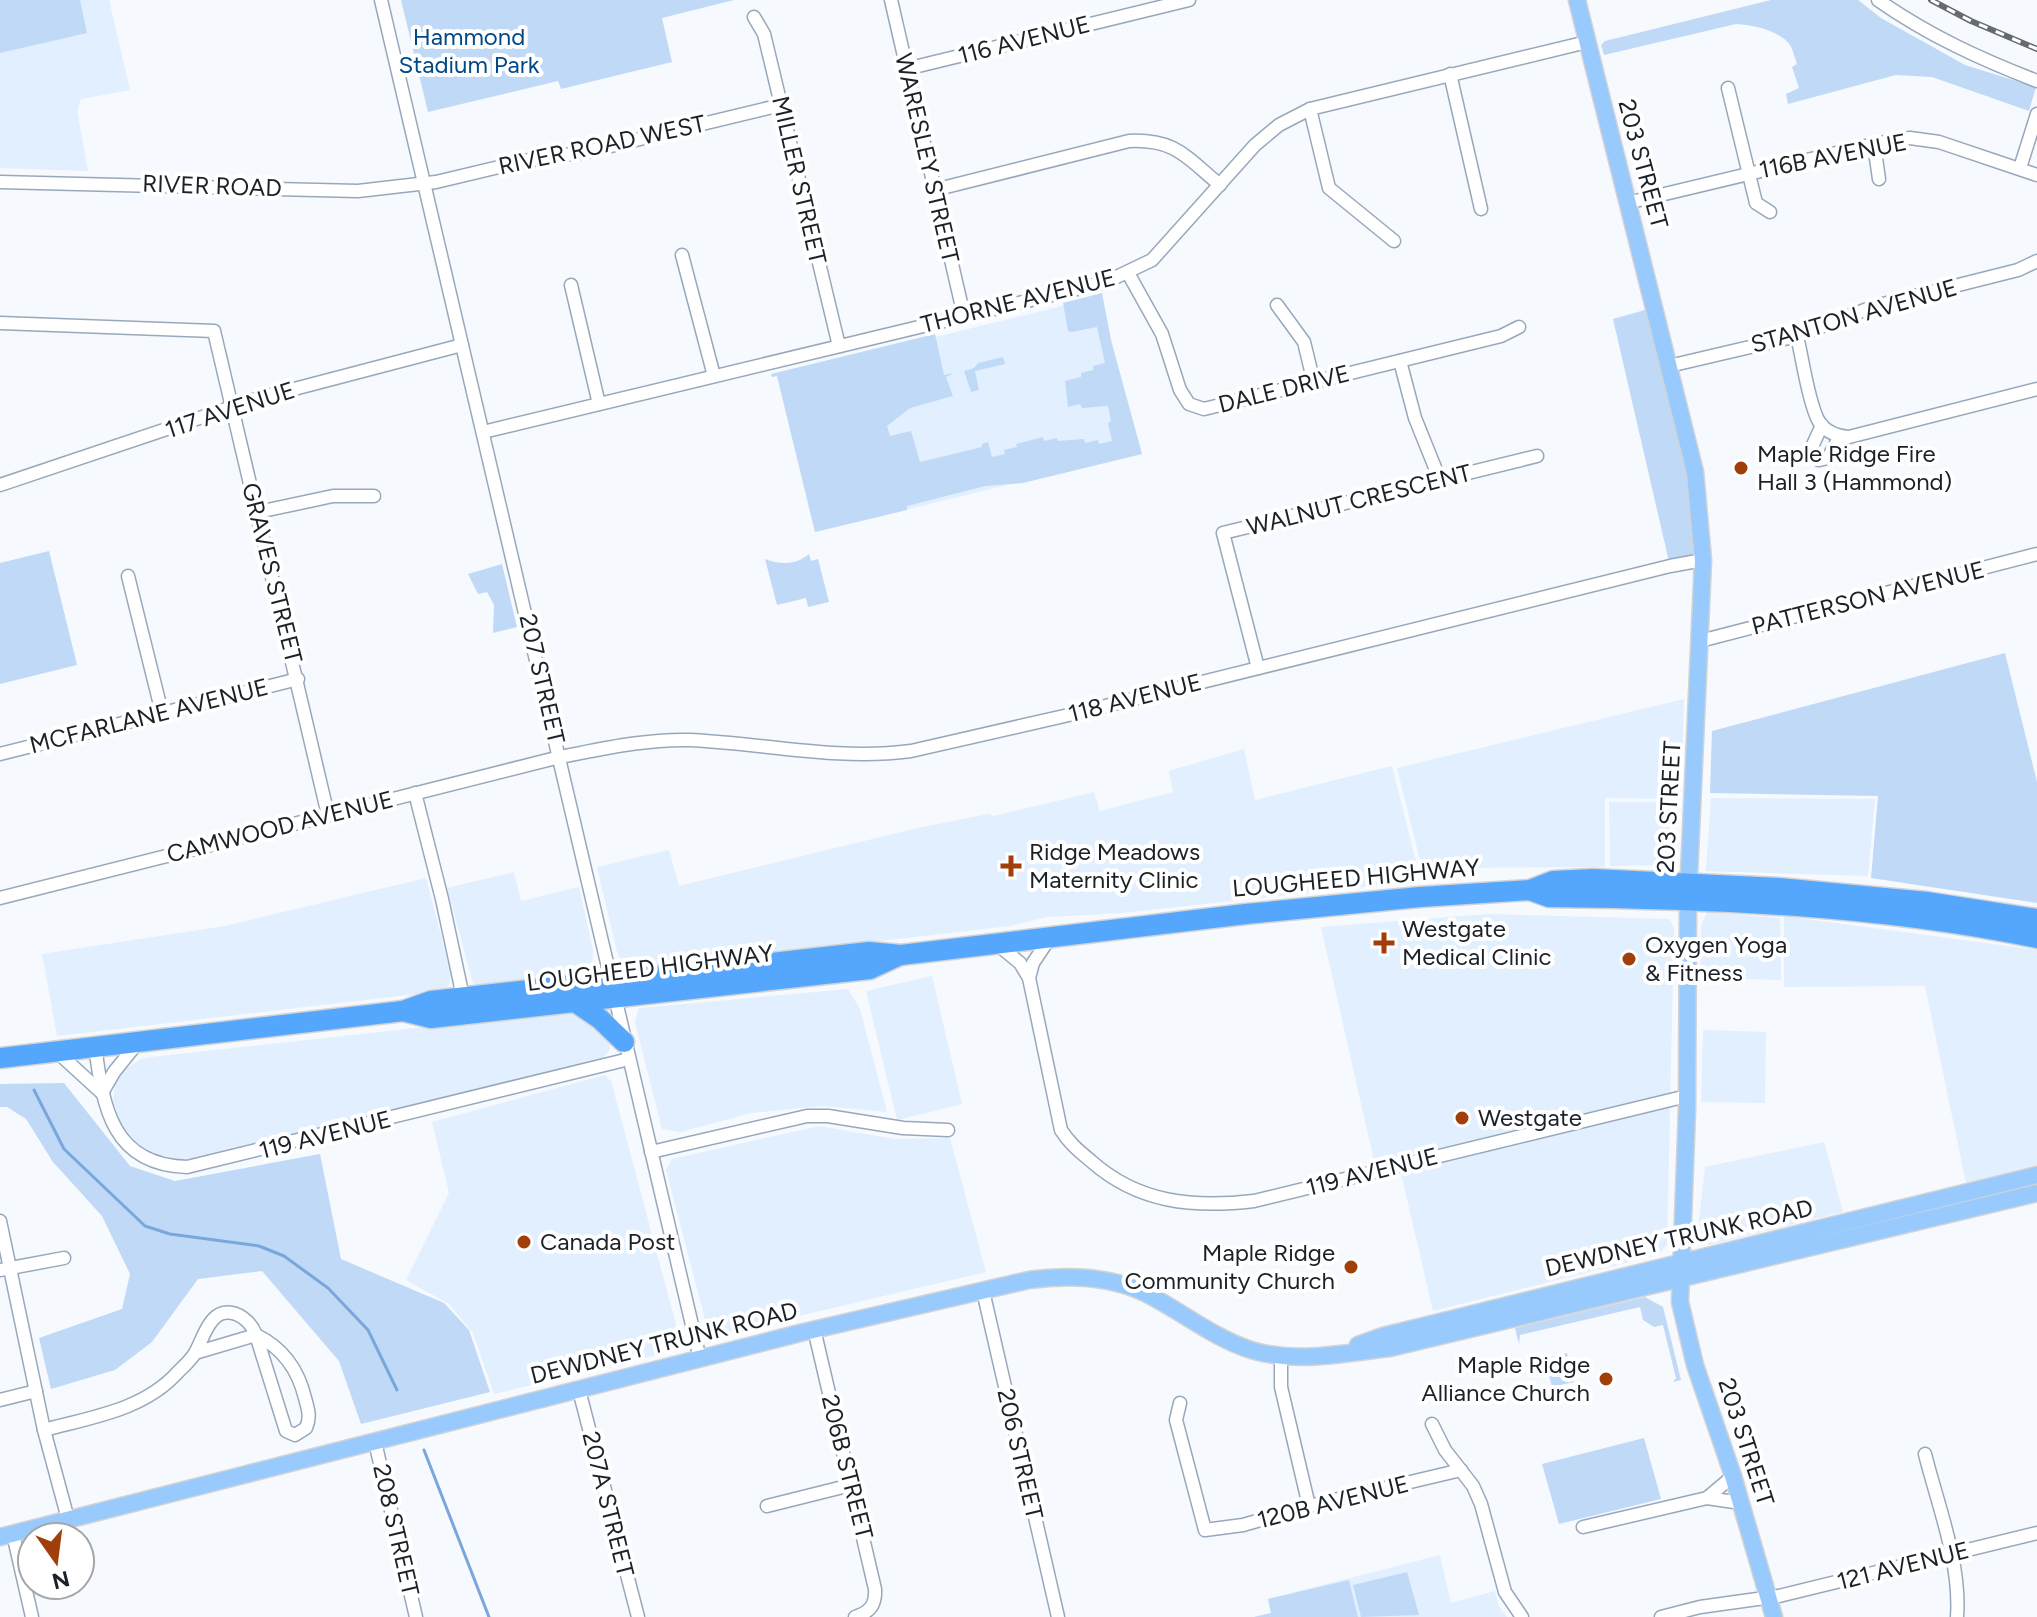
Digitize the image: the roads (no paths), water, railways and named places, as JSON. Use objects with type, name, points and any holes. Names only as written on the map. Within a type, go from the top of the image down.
[{"type":"highway","name":"LOUGHEED HIGHWAY","points":[[0,1058],[403,1011],[431,1001],[463,997],[613,990],[869,952],[901,955],[1052,935],[1420,897],[1530,890],[1549,897],[1689,890],[1927,902],[2037,919]]},
{"type":"highway","name":"LOUGHEED HIGHWAY","points":[[1689,890],[1916,917],[2037,938]]},
{"type":"highway","name":"LOUGHEED HIGHWAY","points":[[403,1011],[431,1018],[578,1004],[613,990]]},
{"type":"highway","points":[[578,1004],[600,1019],[626,1050]]},
{"type":"main road","name":"203 STREET","points":[[1577,0],[1695,472],[1703,560],[1689,890],[1687,1096],[1680,1302],[1686,1332],[1733,1476],[1774,1617]]},
{"type":"main road","name":"DEWDNEY TRUNK ROAD","points":[[6,1535],[814,1329],[1047,1278],[1100,1279],[1141,1291],[1229,1342],[1254,1351],[1281,1356],[1334,1354],[1390,1348],[2037,1175]]},
{"type":"main road","name":"DEWDNEY TRUNK ROAD","points":[[1680,1272],[2037,1193]]},
{"type":"street","name":"207 STREET","points":[[381,0],[700,1359]]},
{"type":"street","name":"WARESLEY STREET","points":[[891,0],[964,316]]},
{"type":"street","name":"116 AVENUE","points":[[906,69],[1189,0]]},
{"type":"street","points":[[1878,0],[1913,25],[1971,55],[2037,81]]},
{"type":"street","name":"MILLER STREET","points":[[754,17],[764,34],[839,346]]},
{"type":"street","name":"THORNE AVENUE","points":[[483,432],[1106,282],[1152,260],[1255,145],[1279,125],[1310,109],[1587,42]]},
{"type":"street","points":[[1450,74],[1481,209]]},
{"type":"street","points":[[1728,88],[1756,203],[1770,212]]},
{"type":"street","name":"RIVER ROAD WEST","points":[[423,183],[524,161],[586,152],[781,105]]},
{"type":"street","points":[[1310,109],[1329,188],[1394,241]]},
{"type":"street","points":[[2020,168],[2037,114]]},
{"type":"street","name":"116B AVENUE","points":[[1627,203],[1910,138],[1939,142],[2037,175]]},
{"type":"street","points":[[934,190],[1129,141],[1153,140],[1175,148],[1220,185]]},
{"type":"street","points":[[1874,144],[1879,179]]},
{"type":"street","name":"RIVER ROAD","points":[[0,182],[347,191],[423,183]]},
{"type":"street","points":[[682,255],[714,376]]},
{"type":"street","name":"STANTON AVENUE","points":[[1669,366],[1797,336],[1875,306],[2018,270],[2037,261]]},
{"type":"street","name":"DALE DRIVE","points":[[1128,273],[1162,334],[1180,390],[1189,404],[1204,409],[1501,336],[1519,327]]},
{"type":"street","points":[[571,285],[599,404]]},
{"type":"street","points":[[1277,305],[1304,342],[1314,383]]},
{"type":"street","name":"GRAVES STREET","points":[[0,323],[214,331],[328,815]]},
{"type":"street","points":[[1797,336],[1817,419],[1828,432],[1840,436],[1849,437],[2037,389]]},
{"type":"street","name":"117 AVENUE","points":[[0,485],[318,381],[462,345]]},
{"type":"street","points":[[1400,361],[1415,418],[1440,480]]},
{"type":"street","points":[[1822,425],[1811,449],[1819,460],[1828,458],[1840,436]]},
{"type":"street","name":"WALNUT CRESCENT","points":[[1258,668],[1223,533],[1537,456]]},
{"type":"street","points":[[258,512],[333,496],[374,496]]},
{"type":"street","name":"PATTERSON AVENUE","points":[[1700,641],[2037,554]]},
{"type":"street","name":"118 AVENUE","points":[[560,757],[630,744],[687,740],[839,755],[888,754],[975,738],[1703,560]]},
{"type":"street","points":[[128,576],[162,713]]},
{"type":"street","name":"MCFARLANE AVENUE","points":[[0,754],[298,679]]},
{"type":"street","name":"CAMWOOD AVENUE","points":[[0,898],[560,757]]},
{"type":"street","points":[[415,793],[463,997]]},
{"type":"street","points":[[1029,978],[1033,963],[1052,935]]},
{"type":"street","points":[[994,942],[1020,963],[1029,978]]},
{"type":"street","name":"119 AVENUE","points":[[1029,978],[1061,1130],[1069,1142],[1103,1172],[1143,1194],[1176,1201],[1236,1203],[1293,1193],[1396,1165],[1687,1096]]},
{"type":"street","points":[[56,1051],[102,1093],[139,1041]]},
{"type":"street","name":"119 AVENUE","points":[[95,1046],[106,1111],[120,1138],[134,1151],[167,1166],[187,1167],[626,1050]]},
{"type":"street","points":[[651,1152],[807,1116],[828,1116],[903,1128],[948,1130]]},
{"type":"street","points":[[0,1221],[6,1268],[68,1519]]},
{"type":"street","points":[[6,1268],[64,1258]]},
{"type":"street","name":"206 STREET","points":[[983,1291],[1058,1617]]},
{"type":"street","points":[[44,1430],[143,1401],[166,1385],[195,1353],[199,1342],[220,1313],[237,1314],[252,1326],[256,1335],[286,1431],[291,1435],[302,1432],[309,1422],[300,1377],[272,1342],[256,1335],[195,1353]]},
{"type":"street","name":"206B STREET","points":[[814,1329],[875,1589],[873,1605],[855,1617]]},
{"type":"street","points":[[1281,1356],[1281,1387],[1309,1506]]},
{"type":"street","name":"207A STREET","points":[[579,1390],[638,1617]]},
{"type":"street","points":[[0,1400],[36,1391]]},
{"type":"street","name":"120B AVENUE","points":[[1180,1403],[1176,1420],[1205,1530],[1243,1525],[1461,1470]]},
{"type":"street","points":[[1432,1424],[1445,1450],[1481,1504],[1505,1592],[1522,1617]]},
{"type":"street","name":"208 STREET","points":[[375,1442],[416,1617]]},
{"type":"street","points":[[1925,1454],[1951,1555],[1958,1595],[1957,1617]]},
{"type":"street","points":[[1707,1498],[1733,1476]]},
{"type":"street","points":[[767,1506],[851,1485]]},
{"type":"street","points":[[1583,1527],[1707,1498],[1741,1503]]},
{"type":"street","name":"121 AVENUE","points":[[1661,1617],[1700,1607],[1769,1597],[2037,1533]]},
{"type":"street","points":[[6,1535],[32,1617]]},
{"type":"waterway","points":[[34,1090],[64,1149],[145,1226],[170,1234],[259,1246],[284,1256],[328,1288],[368,1330],[397,1390]]},
{"type":"waterway","points":[[424,1450],[489,1617]]},
{"type":"railway","points":[[1931,0],[2037,49]]},
{"type":"place","name":"Maple Ridge Fire Hall 3 (Hammond)","points":[[1741,468]]},
{"type":"place","name":"Ridge Meadows Maternity Clinic","points":[[1011,866]]},
{"type":"place","name":"Westgate Medical Clinic","points":[[1384,943]]},
{"type":"place","name":"Oxygen Yoga & Fitness","points":[[1629,959]]},
{"type":"place","name":"Westgate","points":[[1462,1118]]},
{"type":"place","name":"Canada Post","points":[[524,1242]]},
{"type":"place","name":"Maple Ridge Community Church","points":[[1351,1267]]},
{"type":"place","name":"Maple Ridge Alliance Church","points":[[1606,1379]]},
{"type":"park label","name":"Hammond Stadium Park","points":[[469,51]]}]
